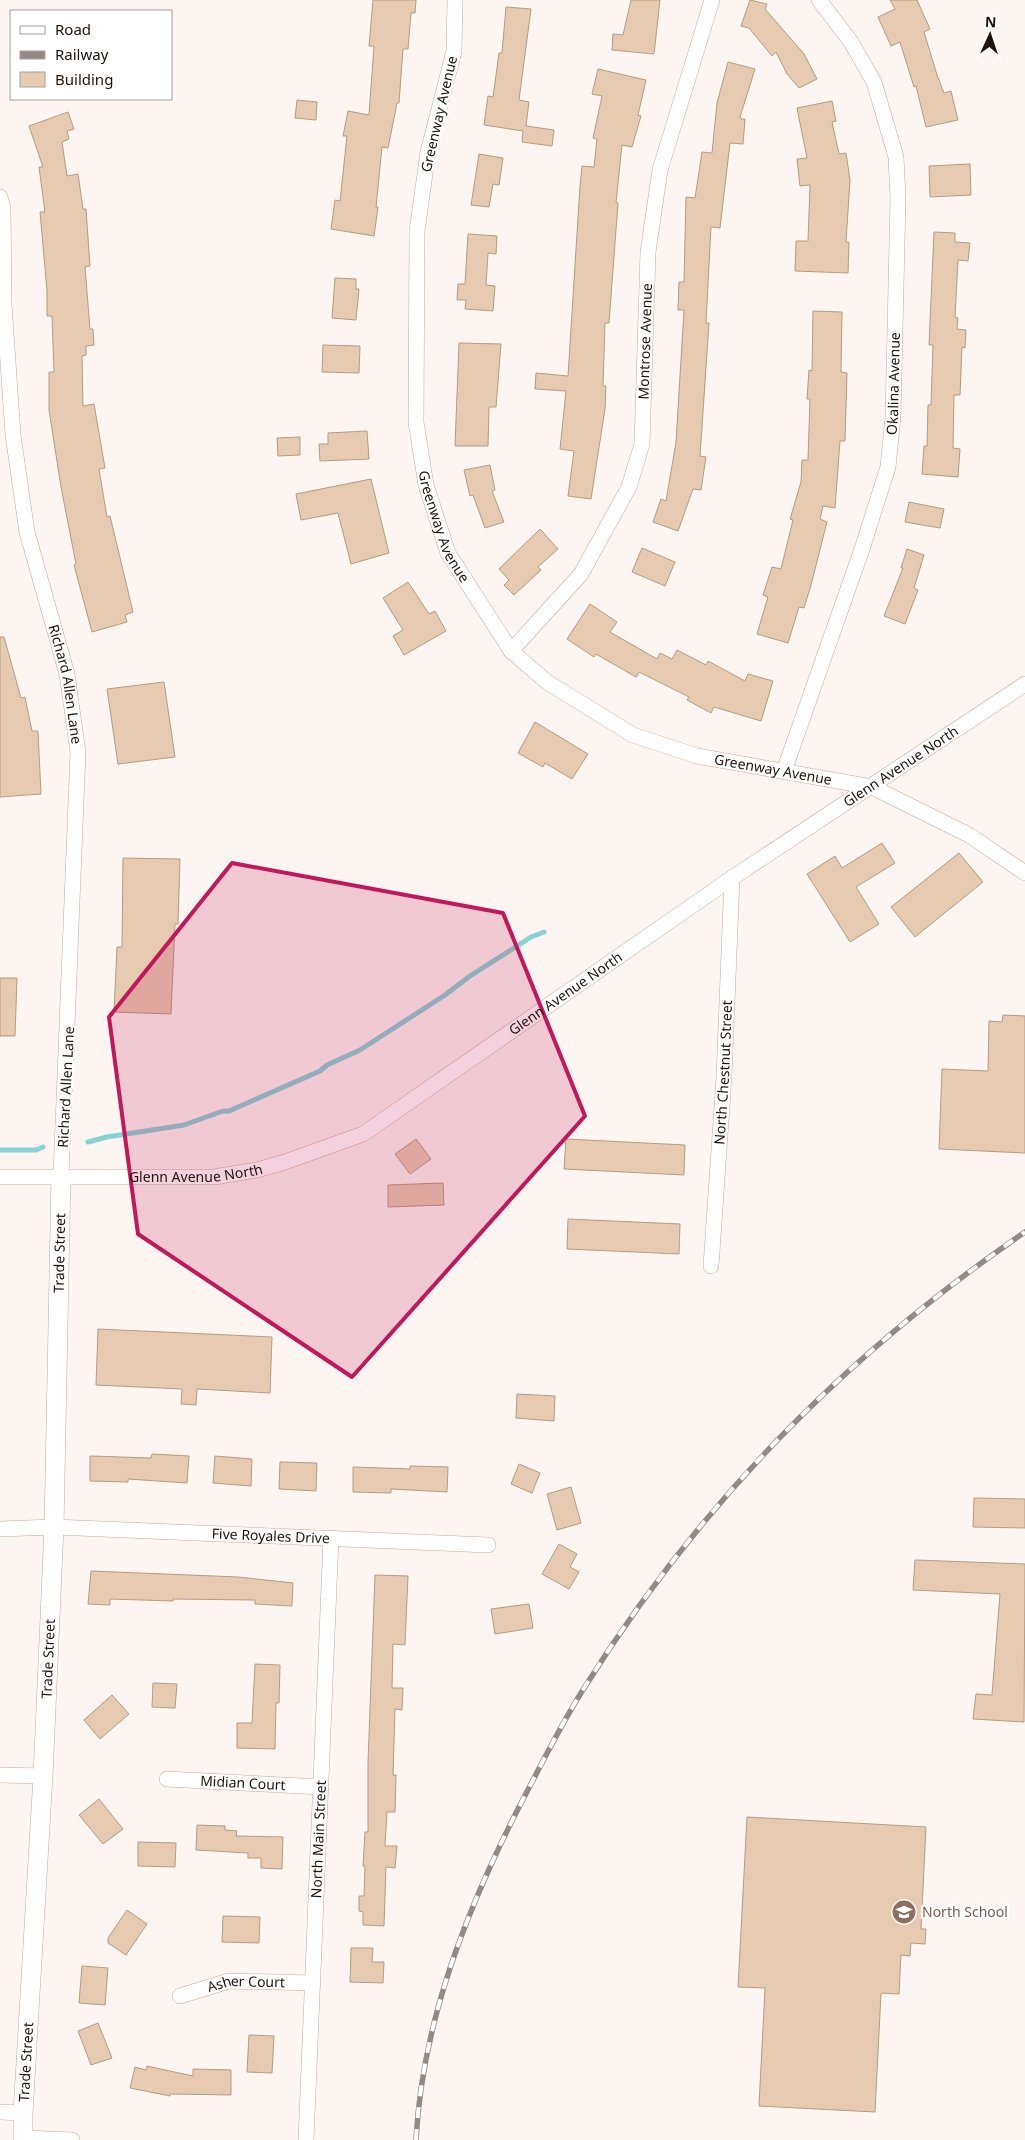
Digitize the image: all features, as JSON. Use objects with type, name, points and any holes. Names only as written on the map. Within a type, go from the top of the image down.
[{"type":"street","name":"Greenway Avenue","points":[[456,0],[454,51],[428,152],[417,231],[416,422],[426,485],[448,553],[511,651],[547,682],[633,735],[697,756],[872,787],[969,835],[1025,873]]},
{"type":"street","name":"Montrose Avenue","points":[[511,651],[581,574],[632,478],[642,444],[648,252],[660,170],[712,0]]},
{"type":"street","name":"Okalina Avenue","points":[[784,771],[862,549],[888,467],[893,417],[898,216],[896,157],[874,82],[851,42],[819,0]]},
{"type":"street","name":"Richard Allen Lane","points":[[0,198],[3,208],[4,304],[13,435],[27,532],[67,674],[78,752],[61,1175]]},
{"type":"street","name":"Glenn Avenue North","points":[[0,1177],[61,1175],[214,1177],[256,1170],[285,1162],[363,1134],[732,878],[1025,684]]},
{"type":"street","name":"North Chestnut Street","points":[[711,1266],[724,1077],[732,878]]},
{"type":"street","name":"Trade Street","points":[[23,2139],[43,1776],[54,1527],[61,1175]]},
{"type":"street","name":"Five Royales Drive","points":[[0,1529],[54,1527],[488,1544]]},
{"type":"street","name":"North Main Street","points":[[306,2140],[331,1538]]},
{"type":"street","points":[[0,1775],[43,1776]]},
{"type":"street","name":"Midian Court","points":[[167,1779],[321,1787]]},
{"type":"street","name":"Asher Court","points":[[180,1996],[229,1981],[313,1983]]},
{"type":"street","points":[[0,2112],[23,2113]]},
{"type":"street","points":[[23,2139],[72,2140]]},
{"type":"highlighted area","points":[[232,863],[503,913],[585,1116],[352,1377],[138,1234],[109,1017]]},
{"type":"building","points":[[373,0],[416,0],[415,13],[411,13],[408,49],[403,49],[399,103],[397,103],[388,148],[382,147],[374,236],[331,229],[335,200],[340,201],[347,136],[343,136],[348,111],[369,115],[374,46],[369,46]]},
{"type":"building","points":[[631,0],[660,0],[654,54],[612,50],[613,34],[623,35]]},
{"type":"building","points":[[750,0],[767,4],[765,9],[804,54],[817,79],[799,88],[787,74],[776,52],[772,56],[749,28],[741,26]]},
{"type":"building","points":[[890,0],[917,0],[930,29],[924,32],[937,75],[944,93],[951,91],[958,120],[926,127],[916,86],[914,87],[900,42],[891,46],[878,17],[895,9]]},
{"type":"building","points":[[506,7],[531,9],[519,100],[529,102],[526,126],[554,130],[552,146],[522,142],[523,131],[484,125],[488,96],[493,97],[499,53],[502,53]]},
{"type":"building","points":[[728,62],[755,69],[740,117],[745,119],[743,144],[730,143],[720,228],[711,227],[706,323],[709,323],[700,456],[706,457],[701,490],[693,489],[678,531],[653,522],[661,499],[666,501],[676,442],[684,310],[678,310],[679,282],[684,282],[686,197],[695,198],[702,152],[712,153],[717,103]]},
{"type":"building","points":[[598,69],[646,80],[638,115],[641,116],[632,147],[622,145],[616,202],[618,203],[609,323],[605,323],[603,386],[606,386],[605,409],[591,499],[568,496],[574,451],[560,449],[566,391],[535,389],[536,373],[568,376],[582,166],[594,167],[597,139],[593,138],[602,96],[592,94]]},
{"type":"building","points":[[297,100],[317,102],[316,120],[295,118]]},
{"type":"building","points":[[832,101],[836,121],[832,122],[839,154],[846,153],[850,180],[846,242],[849,242],[848,273],[795,271],[796,241],[808,241],[810,185],[800,186],[797,159],[807,158],[797,108]]},
{"type":"building","points":[[68,112],[74,129],[67,131],[69,139],[62,142],[67,176],[78,174],[83,209],[86,209],[90,266],[85,267],[90,329],[93,329],[94,345],[86,346],[86,355],[82,356],[83,406],[94,404],[105,468],[99,469],[107,517],[110,516],[133,612],[125,615],[127,622],[92,632],[74,565],[76,564],[49,410],[49,372],[54,372],[52,316],[47,316],[47,291],[40,212],[45,212],[39,167],[43,167],[29,126]]},
{"type":"building","points":[[479,154],[503,158],[499,185],[493,184],[489,207],[471,205]]},
{"type":"building","points":[[970,164],[971,195],[930,197],[929,166]]},
{"type":"building","points":[[934,232],[955,233],[955,242],[970,243],[968,261],[958,260],[955,317],[958,318],[957,329],[966,330],[965,348],[962,347],[960,395],[954,395],[953,448],[960,449],[958,477],[922,474],[924,446],[927,446],[928,405],[931,405],[933,345],[929,345]]},
{"type":"building","points":[[468,234],[497,236],[496,254],[488,253],[486,285],[495,286],[493,311],[465,309],[466,300],[457,300],[458,284],[465,284]]},
{"type":"building","points":[[335,278],[356,279],[356,289],[359,289],[356,320],[332,318]]},
{"type":"building","points":[[813,311],[842,312],[841,372],[847,373],[845,441],[840,441],[835,508],[823,506],[820,519],[827,522],[811,585],[804,608],[799,607],[788,643],[757,634],[768,597],[763,595],[772,567],[781,569],[793,520],[790,519],[801,482],[802,460],[808,460],[810,399],[807,399],[809,370],[812,371]]},
{"type":"building","points":[[459,343],[501,344],[496,407],[489,407],[488,446],[455,446]]},
{"type":"building","points":[[323,345],[360,346],[359,373],[322,372]]},
{"type":"building","points":[[367,431],[369,459],[320,461],[319,444],[328,444],[328,433]]},
{"type":"building","points":[[300,437],[300,455],[278,456],[277,438]]},
{"type":"building","points":[[490,465],[495,490],[492,491],[504,522],[485,528],[473,495],[470,496],[464,470]]},
{"type":"building","points":[[371,479],[389,553],[351,564],[338,513],[301,520],[296,494]]},
{"type":"building","points":[[909,502],[944,509],[940,528],[905,522]]},
{"type":"building","points":[[540,529],[558,549],[538,567],[541,570],[514,595],[504,585],[509,580],[499,569]]},
{"type":"building","points":[[642,548],[675,562],[665,586],[632,572]]},
{"type":"building","points":[[907,549],[924,555],[914,588],[918,590],[905,624],[884,616],[903,568],[901,568]]},
{"type":"building","points":[[408,582],[429,614],[435,611],[446,631],[404,655],[393,636],[403,630],[383,598]]},
{"type":"building","points":[[590,604],[617,622],[610,632],[657,659],[660,653],[672,659],[677,650],[706,665],[708,661],[745,681],[748,674],[773,681],[761,721],[714,707],[711,713],[687,700],[689,697],[639,672],[636,677],[596,654],[594,657],[567,639]]},
{"type":"building","points":[[0,637],[4,637],[21,698],[25,697],[32,731],[38,731],[41,794],[0,797]]},
{"type":"building","points":[[164,682],[175,757],[118,764],[107,689]]},
{"type":"building","points":[[535,722],[588,754],[572,779],[545,763],[543,767],[518,753]]},
{"type":"building","points":[[882,843],[895,863],[856,887],[879,924],[850,942],[807,874],[835,856],[842,868]]},
{"type":"building","points":[[959,853],[983,882],[915,937],[891,907]]},
{"type":"building","points":[[123,858],[180,859],[178,924],[175,924],[171,1014],[114,1012],[117,947],[122,947]]},
{"type":"building","points":[[0,978],[17,978],[15,1036],[0,1036]]},
{"type":"building","points":[[1003,1015],[1025,1016],[1025,1153],[939,1149],[942,1069],[988,1071],[989,1021],[1002,1022]]},
{"type":"building","points":[[416,1139],[431,1159],[410,1174],[395,1154]]},
{"type":"building","points":[[566,1139],[685,1145],[684,1175],[564,1169]]},
{"type":"building","points":[[443,1183],[444,1205],[388,1207],[388,1185]]},
{"type":"building","points":[[568,1219],[680,1224],[679,1254],[567,1249]]},
{"type":"building","points":[[98,1329],[272,1337],[270,1393],[197,1389],[196,1405],[181,1404],[182,1389],[96,1385]]},
{"type":"building","points":[[517,1394],[555,1396],[554,1421],[516,1418]]},
{"type":"building","points":[[152,1454],[189,1456],[187,1483],[128,1479],[128,1482],[90,1481],[90,1456],[151,1458]]},
{"type":"building","points":[[215,1456],[252,1459],[251,1486],[213,1483]]},
{"type":"building","points":[[280,1462],[317,1463],[316,1491],[279,1489]]},
{"type":"building","points":[[519,1464],[540,1473],[532,1493],[511,1484]]},
{"type":"building","points":[[410,1466],[448,1467],[447,1492],[391,1489],[391,1493],[353,1492],[353,1467],[410,1469]]},
{"type":"building","points":[[571,1487],[581,1523],[557,1530],[547,1494]]},
{"type":"building","points":[[974,1498],[1025,1499],[1025,1528],[973,1527]]},
{"type":"building","points":[[559,1544],[577,1554],[570,1567],[579,1572],[569,1589],[542,1574]]},
{"type":"building","points":[[915,1560],[1025,1564],[1024,1722],[973,1719],[976,1694],[992,1695],[1000,1594],[913,1590]]},
{"type":"building","points":[[91,1571],[238,1577],[293,1583],[292,1606],[255,1604],[255,1600],[173,1599],[173,1601],[110,1599],[110,1605],[88,1604]]},
{"type":"building","points":[[375,1575],[408,1576],[405,1645],[393,1644],[392,1688],[403,1688],[402,1710],[395,1709],[393,1775],[396,1775],[395,1812],[387,1812],[385,1846],[397,1846],[395,1868],[386,1867],[384,1926],[363,1925],[363,1912],[359,1911],[359,1896],[364,1896],[365,1832],[368,1832],[368,1763]]},
{"type":"building","points":[[529,1604],[533,1628],[495,1634],[491,1609]]},
{"type":"building","points":[[255,1664],[280,1665],[279,1703],[276,1703],[275,1749],[237,1748],[237,1723],[252,1723]]},
{"type":"building","points":[[153,1683],[177,1684],[175,1708],[152,1707]]},
{"type":"building","points":[[112,1695],[129,1714],[100,1739],[84,1720]]},
{"type":"building","points":[[99,1799],[123,1829],[103,1844],[79,1815]]},
{"type":"building","points":[[747,1817],[926,1827],[921,1929],[926,1929],[925,1944],[911,1943],[910,1956],[901,1955],[899,1994],[881,1993],[875,2112],[759,2106],[765,1988],[738,1987]]},
{"type":"building","points":[[197,1825],[225,1826],[225,1830],[237,1831],[236,1836],[283,1837],[282,1869],[261,1868],[261,1858],[248,1858],[248,1853],[196,1850]]},
{"type":"building","points":[[138,1842],[176,1843],[175,1867],[138,1866]]},
{"type":"building","points":[[127,1910],[147,1924],[126,1955],[108,1943],[108,1938]]},
{"type":"building","points":[[223,1916],[260,1917],[259,1943],[222,1942]]},
{"type":"building","points":[[351,1948],[373,1948],[372,1962],[384,1962],[383,1983],[350,1982]]},
{"type":"building","points":[[82,1966],[108,1968],[105,2005],[79,2003]]},
{"type":"building","points":[[98,2023],[112,2058],[91,2065],[78,2031]]},
{"type":"building","points":[[249,2035],[274,2036],[272,2073],[247,2072]]},
{"type":"building","points":[[147,2066],[193,2076],[193,2069],[231,2070],[231,2095],[170,2094],[170,2096],[130,2088],[135,2067],[146,2070]]},
{"type":"waterway","points":[[88,1142],[107,1137],[184,1125],[223,1111],[229,1111],[320,1071],[327,1065],[360,1050],[445,995],[470,976],[531,937],[544,932]]},
{"type":"waterway","points":[[0,1150],[36,1150],[43,1147]]},
{"type":"railway","points":[[416,2140],[420,2096],[427,2053],[437,2011],[450,1969],[481,1886],[519,1807],[564,1721],[626,1625],[674,1560],[725,1498],[779,1439],[836,1383],[896,1330],[959,1280],[1025,1232]]},
{"type":"place","name":"North School","points":[[904,1912]]}]
